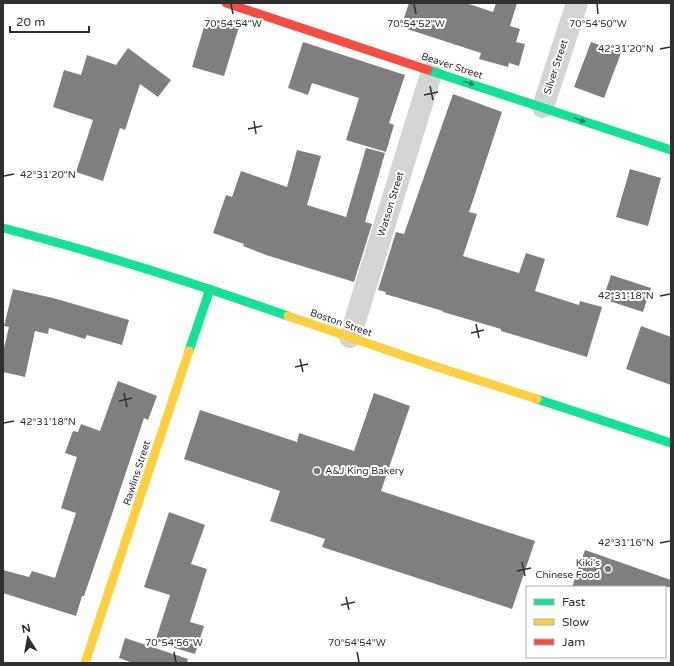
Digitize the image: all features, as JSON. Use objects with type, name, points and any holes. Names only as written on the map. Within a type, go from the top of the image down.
[{"type":"street","name":"Beaver Street","points":[[226,3],[671,150]]},
{"type":"street","name":"Silver Street","points":[[543,107],[577,3]]},
{"type":"street","name":"Watson Street","points":[[350,337],[432,71]]},
{"type":"street","name":"Boston Street","points":[[3,228],[70,245],[210,289],[671,443]]},
{"type":"street","name":"Rawlins Street","points":[[85,663],[210,289]]},
{"type":"building","points":[[409,3],[466,3],[493,12],[496,3],[517,3],[510,26],[520,29],[516,42],[525,44],[519,66],[509,63],[508,67],[479,59],[481,53],[401,27]]},
{"type":"building","points":[[207,17],[239,27],[224,76],[192,67]]},
{"type":"building","points":[[303,42],[405,75],[389,123],[394,125],[386,152],[346,140],[359,98],[312,83],[308,95],[288,88]]},
{"type":"building","points":[[591,42],[621,53],[604,98],[574,87]]},
{"type":"building","points":[[128,48],[171,80],[158,97],[140,84],[125,130],[120,128],[103,181],[76,172],[93,120],[53,107],[64,70],[81,75],[87,55],[116,65]]},
{"type":"building","points":[[453,94],[502,112],[469,212],[477,214],[463,256],[519,273],[526,253],[545,259],[535,291],[579,305],[580,301],[602,307],[587,357],[385,294],[386,292],[378,290],[396,232],[404,234]]},
{"type":"building","points":[[366,148],[385,153],[365,222],[372,224],[354,282],[266,255],[243,246],[244,244],[213,233],[226,195],[232,197],[241,171],[287,187],[297,150],[321,156],[307,205],[346,217]]},
{"type":"building","points":[[630,169],[661,178],[648,226],[616,217]]},
{"type":"building","points":[[611,275],[651,288],[643,312],[603,299]]},
{"type":"building","points":[[13,289],[53,298],[129,320],[122,345],[87,335],[85,339],[49,328],[48,334],[35,331],[25,377],[3,372],[3,352],[9,327],[4,326]]},
{"type":"building","points":[[641,326],[671,337],[671,385],[626,369]]},
{"type":"building","points":[[118,381],[157,396],[148,420],[144,418],[76,616],[3,593],[3,570],[29,577],[32,571],[55,578],[76,513],[61,508],[77,457],[65,453],[73,431],[78,432],[81,424],[100,431]]},
{"type":"building","points":[[374,393],[410,406],[381,491],[535,541],[512,609],[322,547],[325,539],[270,521],[280,491],[184,459],[200,410],[297,442],[299,433],[354,451]]},
{"type":"building","points":[[169,512],[205,525],[191,564],[207,569],[190,622],[204,626],[195,654],[155,642],[170,595],[144,587]]},
{"type":"building","name":"Kiki's Chinese Food","points":[[585,550],[671,580],[671,587],[572,586]]},
{"type":"building","points":[[125,638],[188,659],[187,663],[133,663],[119,658]]},
{"type":"traffic: fast","points":[[428,70],[671,150]]},
{"type":"traffic: fast","points":[[3,228],[147,269],[288,316]]},
{"type":"traffic: fast","points":[[189,351],[210,289]]},
{"type":"traffic: fast","points":[[537,399],[671,443]]},
{"type":"traffic: slow","points":[[288,316],[431,365],[537,399]]},
{"type":"traffic: slow","points":[[85,663],[189,351]]},
{"type":"traffic: jam","points":[[226,3],[428,70]]},
{"type":"place","name":"A&J King Bakery","points":[[317,471]]},
{"type":"place","name":"Kiki's Chinese Food","points":[[608,569]]}]
